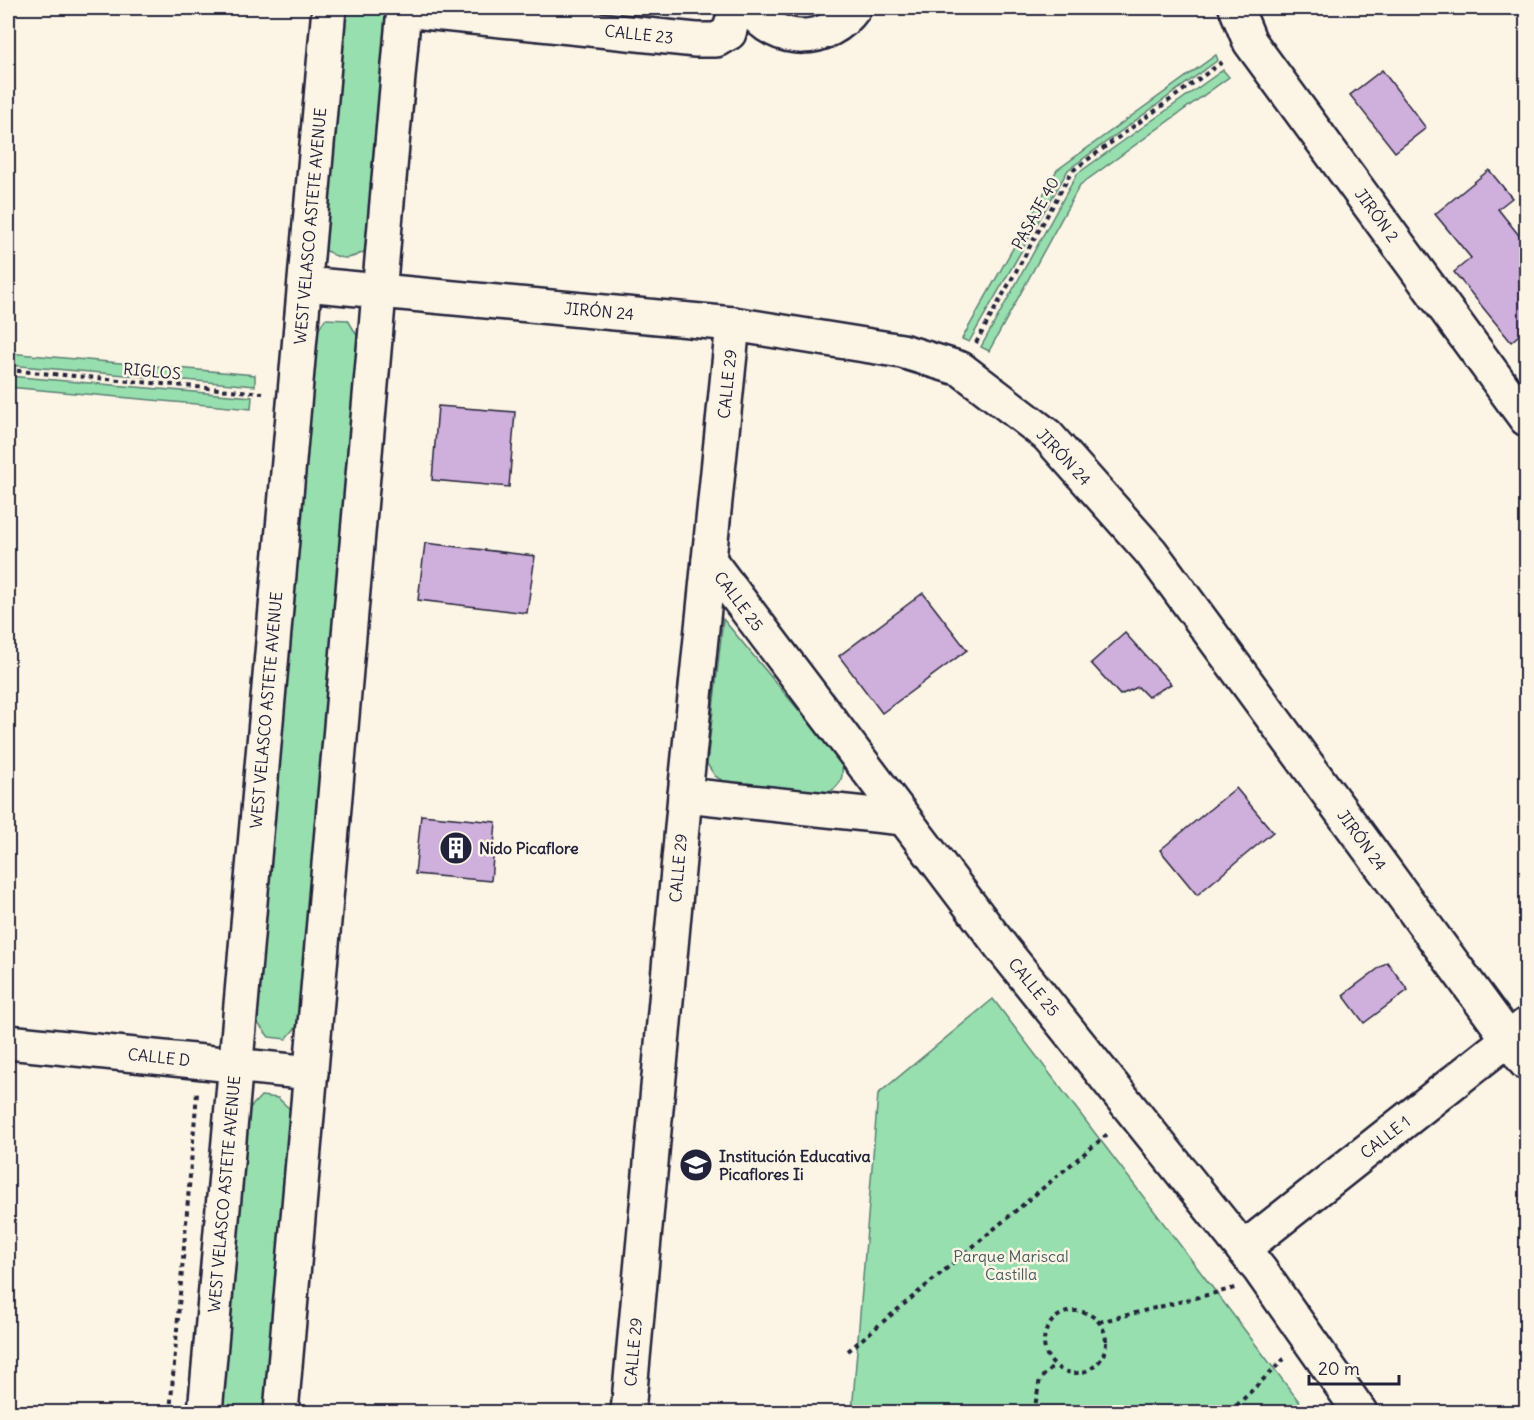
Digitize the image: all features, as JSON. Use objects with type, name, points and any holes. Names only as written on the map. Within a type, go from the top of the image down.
[{"type":"street","name":"WEST VELASCO ASTETE AVENUE","points":[[205,1413],[329,8]]},
{"type":"street","points":[[750,8],[757,18],[773,30],[792,36],[812,36],[831,30],[847,18],[854,8]]},
{"type":"street","name":"JIRÓN 2","points":[[1236,8],[1250,42],[1527,419]]},
{"type":"street","points":[[281,1413],[404,9]]},
{"type":"street","name":"CALLE 23","points":[[404,9],[696,40],[717,39],[733,20]]},
{"type":"street","name":"JIRÓN 24","points":[[305,284],[733,324],[902,351],[961,369],[1047,435],[1151,552],[1521,1043]]},
{"type":"street","name":"CALLE 29","points":[[628,1413],[685,795],[733,324]]},
{"type":"street","name":"CALLE 25","points":[[709,560],[1003,949],[1252,1260],[1360,1413]]},
{"type":"street","points":[[685,795],[903,818]]},
{"type":"street","name":"CALLE D","points":[[8,1042],[311,1073]]},
{"type":"street","name":"CALLE 1","points":[[1252,1260],[1521,1043]]},
{"type":"path","name":"PASAJE 40","points":[[961,369],[1072,171],[1226,60]]},
{"type":"path","name":"RIGLOS","points":[[8,370],[294,396]]},
{"type":"path","points":[[170,1413],[197,1090]]},
{"type":"path","points":[[848,1351],[1135,1111]]},
{"type":"path","points":[[1099,1322],[1232,1290],[1252,1260]]},
{"type":"path","points":[[1072,1311],[1091,1316],[1099,1322],[1106,1335],[1106,1345],[1098,1362],[1092,1368],[1074,1372],[1055,1365],[1048,1357],[1044,1337],[1054,1320],[1072,1311]]},
{"type":"path","points":[[1230,1413],[1284,1359]]},
{"type":"path","points":[[1034,1413],[1040,1379],[1055,1365]]},
{"type":"green space","points":[[341,8],[389,8],[369,249],[349,258],[338,257],[319,245]]},
{"type":"green space","points":[[1216,55],[1218,60],[1068,170],[969,342],[962,339],[1057,170]]},
{"type":"green space","points":[[1223,70],[1229,77],[1080,185],[989,351],[981,347],[1077,174]]},
{"type":"green space","points":[[325,319],[348,320],[358,337],[298,1025],[286,1039],[269,1037],[256,1021],[315,335]]},
{"type":"green space","points":[[8,353],[255,375],[255,386],[8,365]]},
{"type":"green space","points":[[8,376],[252,397],[251,409],[8,387]]},
{"type":"green space","points":[[723,619],[841,761],[841,780],[830,792],[818,797],[729,785],[715,776],[707,764]]},
{"type":"green space","name":"Parque Mariscal Castilla","points":[[993,999],[1307,1412],[852,1412],[878,1094]]},
{"type":"green space","points":[[261,1096],[278,1098],[294,1113],[266,1412],[220,1412],[248,1110]]},
{"type":"building","points":[[1382,70],[1426,128],[1395,152],[1350,95]]},
{"type":"building","points":[[1489,170],[1512,198],[1498,209],[1526,244],[1526,329],[1511,342],[1454,272],[1471,258],[1435,214]]},
{"type":"building","points":[[438,406],[515,412],[509,487],[432,480]]},
{"type":"building","points":[[425,543],[535,556],[527,613],[418,600]]},
{"type":"building","points":[[923,593],[967,650],[882,713],[839,656]]},
{"type":"building","points":[[1125,633],[1171,684],[1148,697],[1138,687],[1120,695],[1091,663]]},
{"type":"building","points":[[1236,788],[1273,832],[1197,895],[1160,850]]},
{"type":"building","name":"Nido Picaflore","points":[[421,815],[496,822],[491,881],[415,874]]},
{"type":"building","points":[[1387,962],[1408,990],[1364,1023],[1343,995]]},
{"type":"place","name":"Nido Picaflore","points":[[456,848]]},
{"type":"place","name":"Institución Educativa Picaflores Ii","points":[[696,1165]]}]
